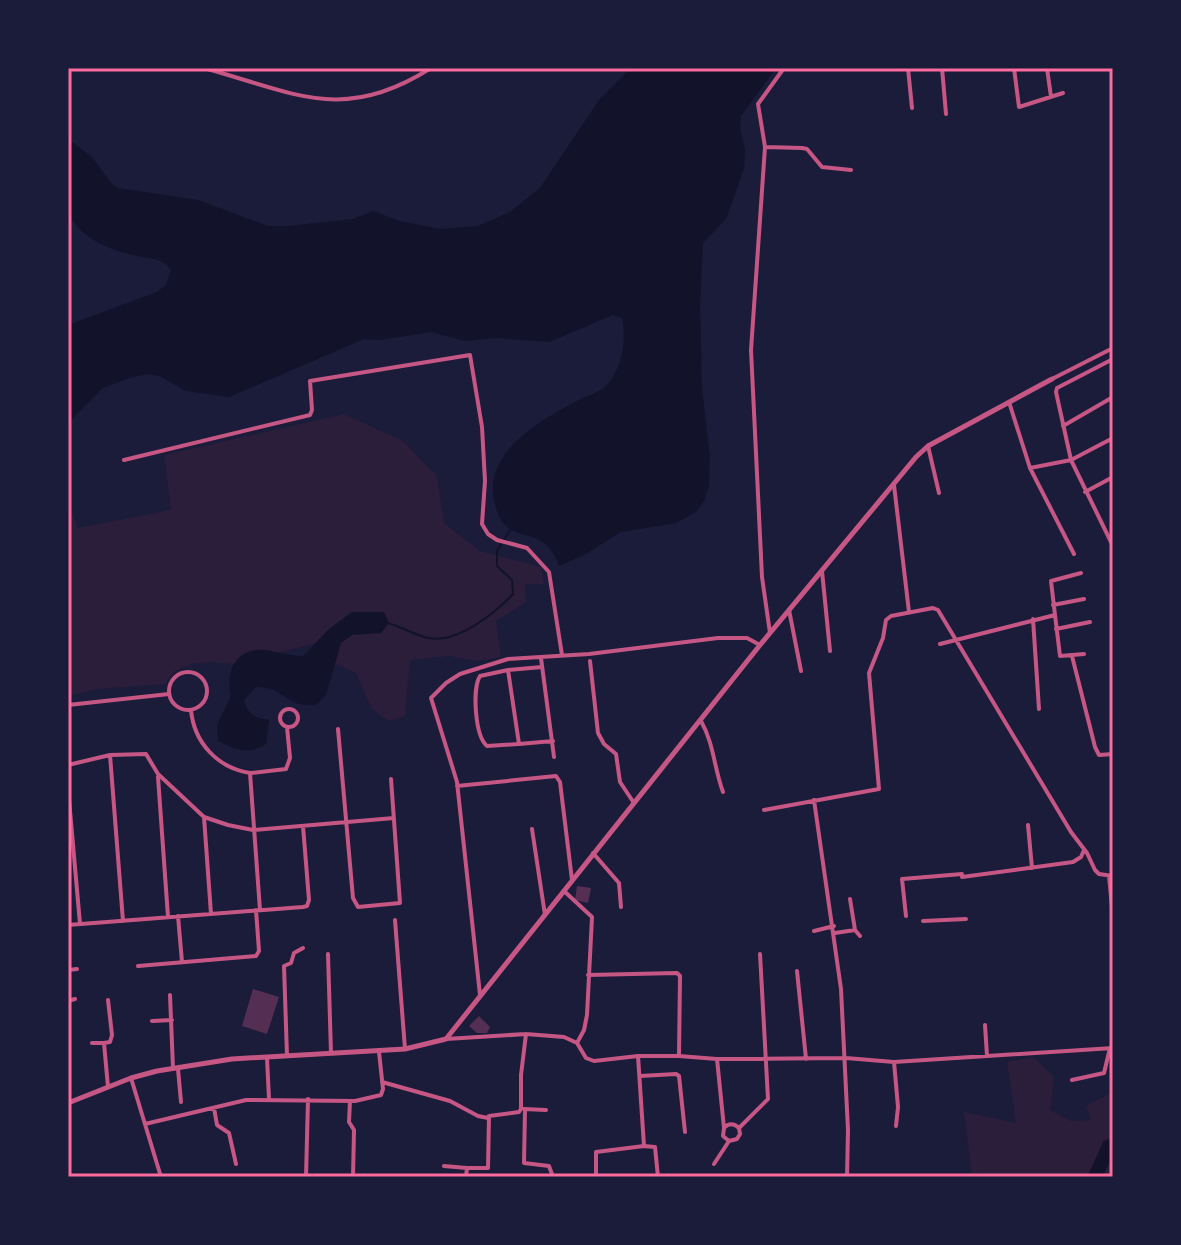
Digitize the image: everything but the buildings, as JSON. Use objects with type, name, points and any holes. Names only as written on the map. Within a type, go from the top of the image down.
[{"type":"street","points":[[204,68],[316,99],[337,101],[365,99],[389,91],[431,68]]},
{"type":"street","points":[[770,633],[762,577],[751,339],[765,147],[758,104],[784,68]]},
{"type":"street","points":[[908,68],[912,108]]},
{"type":"street","points":[[942,68],[946,114]]},
{"type":"street","points":[[1014,68],[1019,107],[1063,93]]},
{"type":"street","points":[[1047,68],[1051,97]]},
{"type":"street","points":[[765,147],[807,149],[822,167],[851,170]]},
{"type":"street","points":[[446,1039],[760,645],[928,446],[1113,348]]},
{"type":"street","points":[[124,460],[310,415],[310,381],[470,355],[482,427],[485,481],[482,524],[488,534],[497,540],[527,548],[549,572],[562,655]]},
{"type":"street","points":[[1111,542],[1071,460],[1056,397],[1057,388],[1113,359]]},
{"type":"street","points":[[1063,426],[1113,397]]},
{"type":"street","points":[[1009,402],[1030,468],[1074,554]]},
{"type":"street","points":[[1030,468],[1071,460],[1113,438]]},
{"type":"street","points":[[928,446],[939,493]]},
{"type":"street","points":[[1085,492],[1113,477]]},
{"type":"street","points":[[894,485],[909,612]]},
{"type":"street","points":[[822,569],[830,651]]},
{"type":"street","points":[[1081,573],[1051,581],[1060,656],[1084,654]]},
{"type":"street","points":[[1053,605],[1084,599]]},
{"type":"street","points":[[764,810],[879,789],[870,668],[883,638],[886,620],[909,612],[936,609],[1095,870],[1111,876],[1113,917]]},
{"type":"street","points":[[789,610],[801,671]]},
{"type":"street","points":[[940,644],[1055,615]]},
{"type":"street","points":[[1033,619],[1039,709]]},
{"type":"street","points":[[1056,629],[1090,622]]},
{"type":"street","points":[[480,997],[457,786],[431,698],[446,683],[482,666],[508,659],[718,638],[747,638],[760,645]]},
{"type":"street","points":[[1072,656],[1095,747],[1099,755],[1113,754]]},
{"type":"street","points":[[541,658],[554,757]]},
{"type":"street","points":[[590,661],[598,733],[604,744],[616,754],[620,782],[634,803]]},
{"type":"street","points":[[542,667],[480,676],[475,689],[478,729],[481,741],[487,746],[553,741]]},
{"type":"street","points":[[508,670],[519,744]]},
{"type":"street","points":[[196,673],[207,685],[205,701],[191,710],[177,707],[169,694],[170,686],[180,674],[196,673]]},
{"type":"street","points":[[68,705],[169,694]]},
{"type":"street","points":[[191,710],[201,740],[216,759],[250,773],[286,769],[290,758],[287,727],[281,722],[280,715],[285,709],[293,709],[298,715],[298,723],[287,727]]},
{"type":"street","points":[[701,721],[711,740],[716,774],[723,792]]},
{"type":"street","points":[[338,729],[356,906],[397,905],[401,901],[391,779]]},
{"type":"street","points":[[68,765],[110,755],[146,754],[158,774],[204,817],[253,830],[394,818]]},
{"type":"street","points":[[110,755],[123,921]]},
{"type":"street","points":[[138,966],[256,956],[259,951],[250,773]]},
{"type":"street","points":[[158,774],[168,917]]},
{"type":"street","points":[[457,786],[556,776],[560,782],[572,880]]},
{"type":"street","points":[[68,788],[80,924]]},
{"type":"street","points":[[814,800],[835,933],[846,1058],[847,1177]]},
{"type":"street","points":[[204,817],[211,914]]},
{"type":"street","points":[[1028,825],[1032,868]]},
{"type":"street","points":[[68,925],[307,906],[303,826]]},
{"type":"street","points":[[532,829],[545,915]]},
{"type":"street","points":[[906,916],[902,879],[962,876],[1073,862],[1081,857],[1084,850]]},
{"type":"street","points":[[593,853],[619,883],[621,907]]},
{"type":"street","points":[[564,891],[592,917],[587,1015],[577,1043]]},
{"type":"street","points":[[850,899],[855,930],[860,936]]},
{"type":"street","points":[[178,916],[182,962]]},
{"type":"street","points":[[923,921],[966,919]]},
{"type":"street","points":[[395,920],[405,1049]]},
{"type":"street","points":[[814,931],[834,926]]},
{"type":"street","points":[[835,933],[855,930]]},
{"type":"street","points":[[287,1056],[284,966],[291,963],[294,953],[303,948]]},
{"type":"street","points":[[328,954],[331,1055]]},
{"type":"street","points":[[739,1128],[768,1099],[760,954]]},
{"type":"street","points":[[68,970],[77,969]]},
{"type":"street","points":[[797,971],[806,1059]]},
{"type":"street","points":[[588,975],[677,973],[680,976],[679,1056]]},
{"type":"street","points":[[170,995],[181,1102]]},
{"type":"street","points":[[68,1001],[75,999]]},
{"type":"street","points":[[92,1043],[110,1042],[108,1000]]},
{"type":"street","points":[[152,1021],[172,1020]]},
{"type":"street","points":[[985,1025],[987,1056]]},
{"type":"street","points":[[526,1034],[521,1075],[524,1163],[549,1166],[553,1177]]},
{"type":"street","points":[[68,1103],[131,1078],[176,1068],[267,1057],[379,1052],[446,1039],[526,1034],[564,1037],[577,1043],[586,1058],[594,1061],[638,1056],[679,1056],[717,1059],[846,1058],[894,1062],[1111,1048],[1104,1073],[1072,1080]]},
{"type":"street","points":[[104,1043],[108,1087]]},
{"type":"street","points":[[144,1122],[246,1100],[350,1101],[378,1097],[382,1092],[379,1052]]},
{"type":"street","points":[[638,1056],[644,1146]]},
{"type":"street","points":[[267,1057],[269,1099]]},
{"type":"street","points":[[717,1059],[723,1136],[729,1141]]},
{"type":"street","points":[[894,1062],[898,1107],[896,1126]]},
{"type":"street","points":[[640,1076],[679,1076],[685,1132]]},
{"type":"street","points":[[131,1078],[161,1177]]},
{"type":"street","points":[[382,1082],[459,1104],[471,1113],[488,1118]]},
{"type":"street","points":[[306,1177],[308,1099]]},
{"type":"street","points":[[350,1101],[349,1122],[354,1130],[353,1177]]},
{"type":"street","points":[[214,1108],[217,1125],[229,1133],[236,1164]]},
{"type":"street","points":[[488,1118],[523,1109],[546,1110]]},
{"type":"street","points":[[488,1118],[488,1177]]},
{"type":"street","points":[[724,1128],[731,1124],[739,1128]]},
{"type":"street","points":[[714,1164],[729,1141],[737,1139],[739,1128]]},
{"type":"street","points":[[596,1177],[596,1152],[644,1146],[655,1147],[658,1177]]},
{"type":"street","points":[[444,1166],[488,1168]]},
{"type":"street","points":[[466,1177],[467,1168]]},
{"type":"shaded area","points":[[631,68],[776,68],[741,116],[744,169],[726,219],[703,243],[700,306],[702,388],[710,458],[709,486],[696,512],[676,523],[621,532],[559,566],[545,543],[509,528],[496,508],[493,489],[496,472],[516,442],[546,419],[602,389],[616,373],[624,336],[622,318],[613,315],[549,342],[496,338],[465,341],[431,332],[380,340],[364,339],[229,397],[186,391],[159,376],[147,374],[103,388],[68,423],[68,325],[157,292],[166,285],[171,270],[160,261],[96,242],[79,228],[72,219],[67,202],[68,139],[92,157],[118,188],[198,200],[268,226],[353,219],[373,211],[400,221],[440,229],[478,226],[510,212],[540,188],[599,100]]},
{"type":"shaded area","points":[[344,414],[403,441],[437,476],[444,523],[480,551],[541,567],[544,584],[525,584],[526,602],[496,621],[501,657],[478,661],[449,656],[410,660],[405,716],[388,721],[372,709],[356,673],[334,663],[317,643],[232,664],[191,664],[175,671],[165,684],[98,689],[68,696],[68,503],[78,528],[171,510],[164,455]]},
{"type":"shaded area","points":[[352,612],[384,612],[389,623],[381,633],[352,635],[341,643],[326,695],[316,705],[297,703],[273,690],[256,687],[244,700],[252,714],[269,720],[266,744],[242,750],[218,741],[217,725],[231,696],[231,670],[240,657],[255,650],[303,656],[329,629]]},
{"type":"shaded area","points":[[1034,1057],[1054,1077],[1050,1110],[1071,1121],[1091,1120],[1086,1106],[1113,1092],[1113,1177],[972,1177],[964,1112],[1016,1123],[1007,1062]]},
{"type":"waterway","points":[[387,623],[423,637],[439,639],[463,632],[486,618],[513,594],[512,580],[497,566],[497,551],[510,530]]},
{"type":"waterway","points":[[1095,1177],[1109,1146],[1113,1148]]}]
